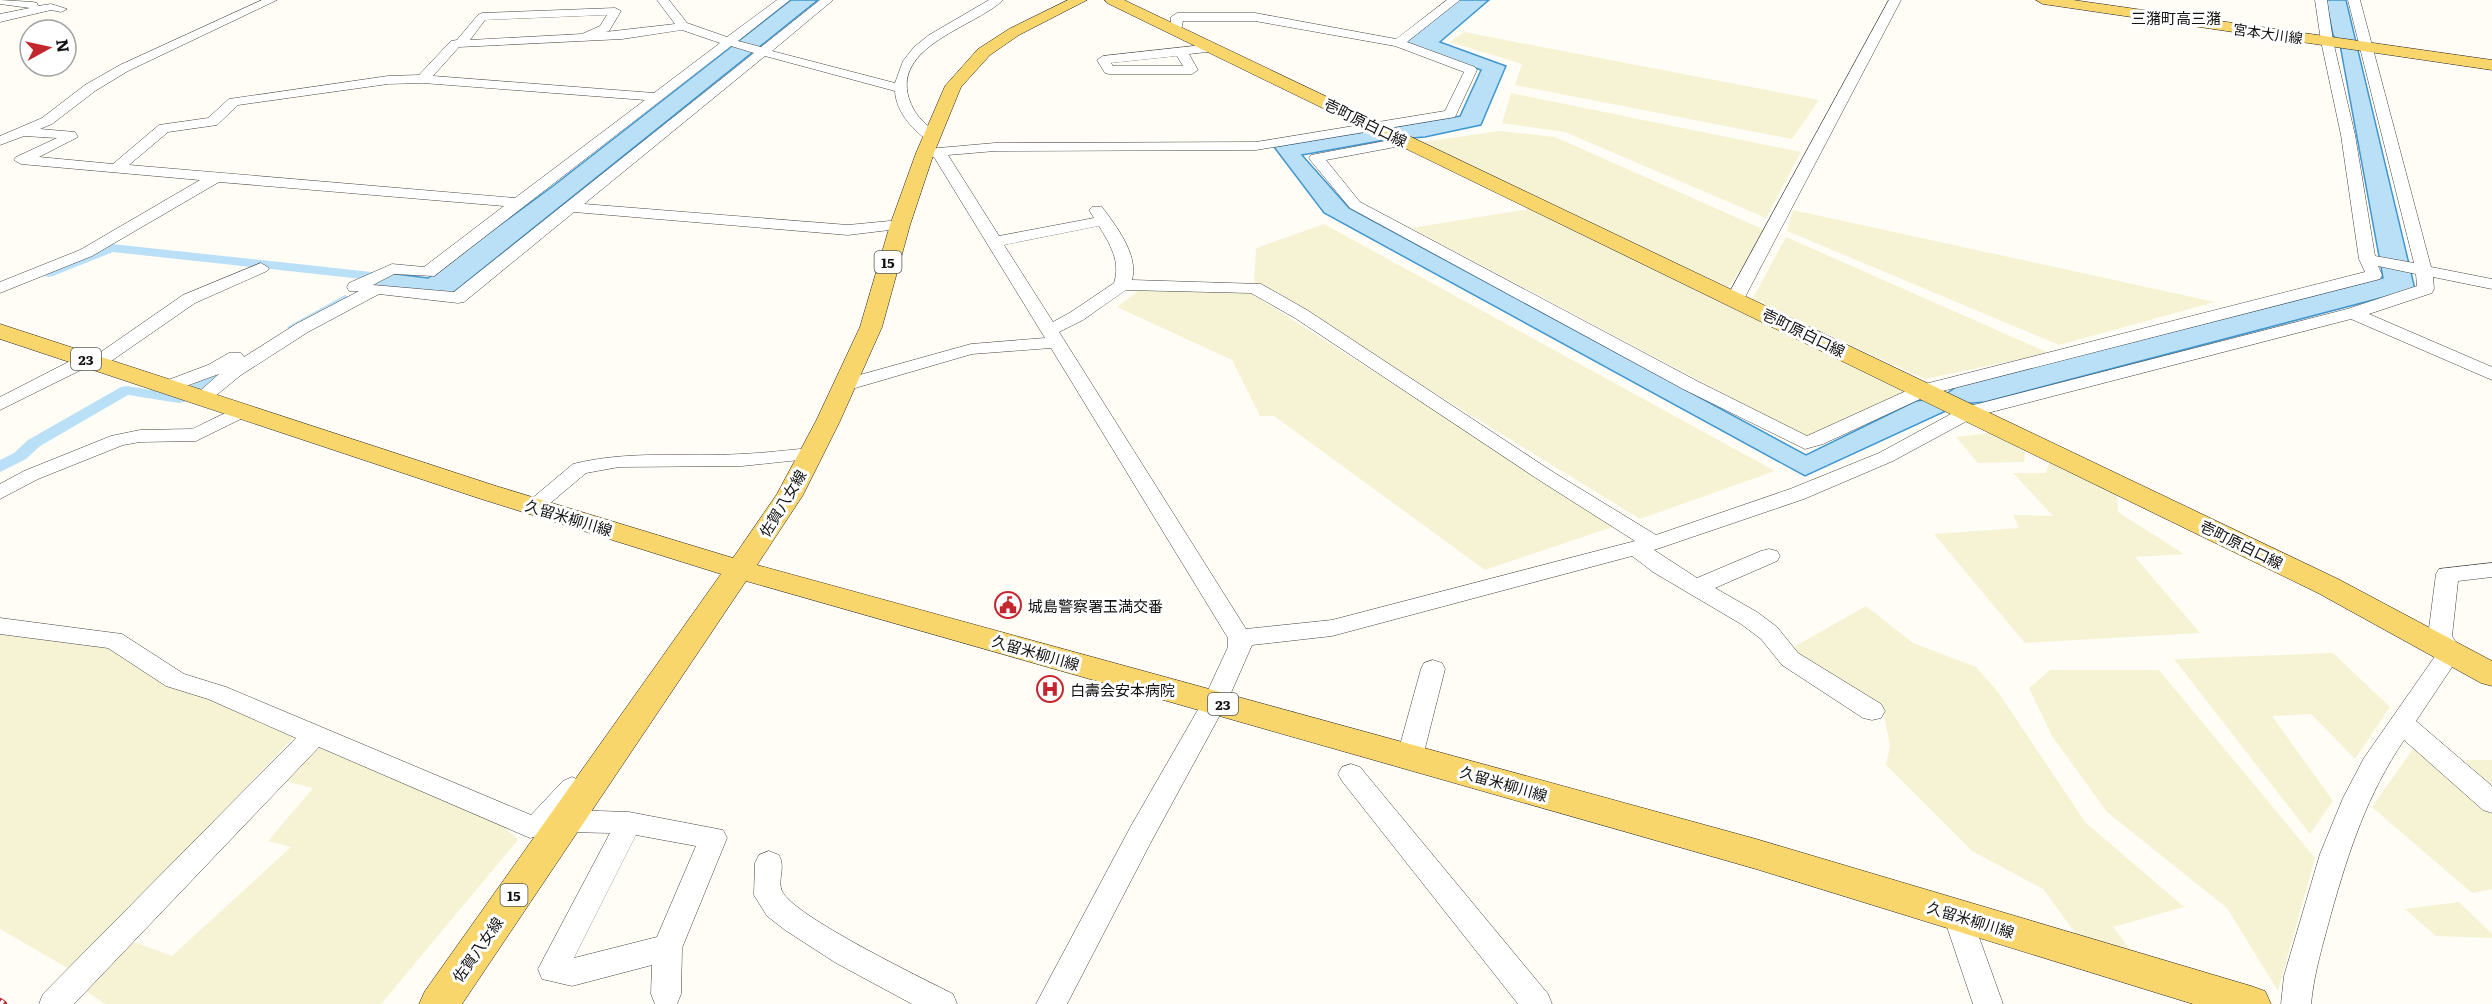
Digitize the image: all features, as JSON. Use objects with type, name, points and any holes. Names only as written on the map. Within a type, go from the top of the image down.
[{"type":"main road","name":"佐賀八女線","points":[[439,1004],[790,495],[871,327],[900,225],[932,147],[953,86],[984,52],[1014,32],[1080,0]]},
{"type":"main road","name":"壱町原白口線","points":[[1112,0],[1965,409],[2328,586],[2492,675]]},
{"type":"main road","name":"宮本大川線","points":[[2043,0],[2492,65]]},
{"type":"main road","name":"久留米柳川線","points":[[0,331],[184,393],[740,570],[1756,854],[2251,1004]]},
{"type":"street","points":[[0,141],[47,121],[90,88],[124,68],[271,0]]},
{"type":"street","points":[[663,0],[683,26]]},
{"type":"street","points":[[184,393],[215,369],[291,322],[392,269],[428,272],[784,0]]},
{"type":"street","points":[[184,393],[234,371],[302,328],[376,289],[458,298],[826,0]]},
{"type":"street","points":[[997,0],[945,30],[923,46],[907,62],[900,88],[903,100],[914,121],[995,242],[1054,336],[1240,638],[1240,647],[1215,702],[1141,834],[1051,1004]]},
{"type":"street","points":[[1398,43],[1454,0]]},
{"type":"street","points":[[1735,299],[1895,0]]},
{"type":"street","points":[[1404,140],[1316,158],[1355,205],[1690,386],[1805,443],[1929,392],[2374,275],[2367,259],[2348,135],[2321,0]]},
{"type":"street","points":[[1240,638],[1332,628],[1645,545],[1807,490],[1886,457],[1965,409],[2112,377],[2354,313],[2426,289],[2424,270],[2362,46],[2355,0]]},
{"type":"street","points":[[0,1],[56,8],[0,18]]},
{"type":"street","points":[[932,147],[1256,146],[1450,114],[1471,70],[1398,43],[1244,16],[1178,17],[1176,31]]},
{"type":"street","points":[[461,43],[471,30],[608,22],[603,29],[584,37]]},
{"type":"street","points":[[423,79],[455,44],[648,33],[683,26],[814,67],[900,88]]},
{"type":"street","points":[[1181,51],[1192,70],[1110,70],[1103,60],[1181,51],[1212,48]]},
{"type":"street","points":[[116,168],[164,128],[212,122],[234,102],[388,80],[423,79],[656,97]]},
{"type":"street","points":[[25,132],[55,132],[71,137],[21,160],[518,203]]},
{"type":"street","points":[[0,288],[86,253],[214,178]]},
{"type":"street","points":[[569,207],[848,230],[900,225]]},
{"type":"street","points":[[845,385],[971,350],[1054,336],[1077,316],[1122,285],[1125,278],[1124,258],[1100,216],[995,242]]},
{"type":"street","points":[[2367,259],[2492,284]]},
{"type":"street","points":[[0,404],[93,361],[189,300],[261,267]]},
{"type":"street","points":[[1122,285],[1255,288],[1301,314],[1546,476],[1645,545],[1661,567],[1749,618],[1769,633],[1790,659],[1872,711]]},
{"type":"street","points":[[2354,313],[2492,374]]},
{"type":"street","points":[[0,493],[31,475],[118,440],[140,436],[196,435],[242,411]]},
{"type":"street","points":[[534,506],[580,468],[619,461],[742,460],[811,454]]},
{"type":"street","points":[[1696,587],[1769,556]]},
{"type":"street","points":[[2296,1004],[2299,976],[2334,854],[2356,798],[2373,765],[2450,652],[2440,636],[2448,574],[2492,570]]},
{"type":"street","points":[[0,626],[114,640],[175,680],[217,693],[530,827],[539,825],[573,787],[590,786]]},
{"type":"street","points":[[1410,756],[1433,669]]},
{"type":"street","points":[[2402,723],[2492,802]]},
{"type":"street","points":[[54,1004],[315,736]]},
{"type":"street","points":[[1351,774],[1537,1004]]},
{"type":"street","points":[[566,821],[629,823],[713,838],[667,948],[666,994]]},
{"type":"street","points":[[629,823],[553,969],[572,972],[667,948]]},
{"type":"street","points":[[769,863],[767,893],[774,905],[826,942],[942,1004]]},
{"type":"street","points":[[1957,915],[1988,1004]]},
{"type":"shaded area","points":[[1464,32],[1819,100],[1792,139],[1515,85],[1522,64],[1450,42]]},
{"type":"shaded area","points":[[1511,93],[1801,152],[1766,218],[1565,132],[1502,123]]},
{"type":"shaded area","points":[[1500,131],[1555,137],[1767,231],[1728,288],[1422,142]]},
{"type":"shaded area","points":[[1535,208],[1907,391],[1806,437],[1411,228]]},
{"type":"shaded area","points":[[1793,210],[2215,302],[2059,345],[1787,231]]},
{"type":"shaded area","points":[[1324,224],[1775,471],[1640,519],[1254,282],[1256,248]]},
{"type":"shaded area","points":[[1786,237],[2049,353],[1925,379],[1752,300]]},
{"type":"shaded area","points":[[1138,291],[1249,292],[1615,526],[1485,570],[1274,416],[1260,416],[1232,360],[1117,307]]},
{"type":"shaded area","points":[[1997,432],[2026,445],[2024,462],[1978,463],[1956,437]]},
{"type":"shaded area","points":[[2050,460],[2117,490],[2118,512],[2184,554],[2135,557],[2200,633],[2025,643],[1934,534],[2019,528],[2013,515],[2053,516],[2013,473],[2046,473]]},
{"type":"shaded area","points":[[1866,606],[1913,643],[1976,667],[1998,692],[2085,822],[2184,907],[2113,927],[2134,954],[2079,938],[2043,889],[1972,851],[1886,765],[1890,746],[1883,710],[1823,672],[1792,648]]},
{"type":"shaded area","points":[[0,630],[98,642],[168,682],[295,736],[71,970],[0,929]]},
{"type":"shaded area","points":[[2333,653],[2390,707],[2355,759],[2311,714],[2272,716],[2333,801],[2310,834],[2174,659]]},
{"type":"shaded area","points":[[2050,670],[2159,670],[2315,858],[2278,991],[2227,908],[2107,812],[2052,736],[2029,688]]},
{"type":"shaded area","points":[[320,742],[494,817],[518,840],[381,1004],[105,1004],[86,991],[129,940],[172,956],[291,847],[268,841],[313,788],[280,780]]},
{"type":"shaded area","points":[[2415,746],[2492,815],[2492,889],[2472,893],[2372,807]]},
{"type":"shaded area","points":[[2463,760],[2492,760],[2492,786]]},
{"type":"shaded area","points":[[2459,902],[2492,934],[2492,938],[2436,936],[2405,909]]},
{"type":"water","points":[[791,0],[818,0],[450,295],[365,285],[388,273],[428,278],[553,186]]},
{"type":"water","points":[[1458,0],[1489,0],[1440,42],[1506,66],[1481,125],[1425,137],[1385,140],[1302,155],[1349,208],[1806,455],[1916,401],[1937,397],[1956,387],[2383,278],[2340,45],[2333,35],[2326,0],[2346,0],[2415,289],[1985,402],[1961,404],[1805,476],[1324,213],[1274,147],[1460,116],[1481,70],[1404,44]]},
{"type":"waterway","points":[[48,273],[112,248],[390,278]]},
{"type":"waterway","points":[[294,327],[345,299]]},
{"type":"waterway","points":[[0,467],[20,456],[34,443],[126,390],[179,399],[236,363]]},
{"type":"place","name":"城島警察署玉満交番","points":[[1008,605]]},
{"type":"place","name":"白壽会安本病院","points":[[1050,689]]},
{"type":"district","name":"三潴町高三潴","points":[[2176,17]]}]
